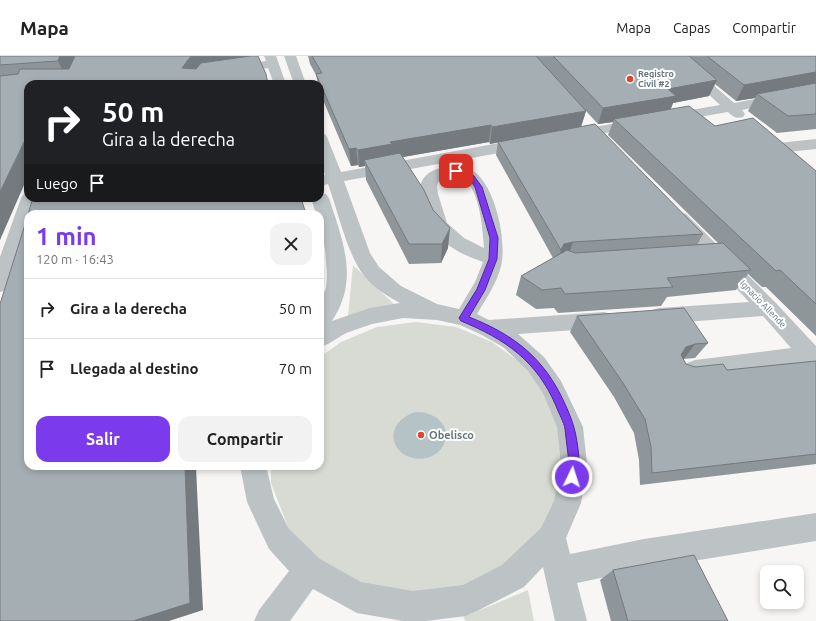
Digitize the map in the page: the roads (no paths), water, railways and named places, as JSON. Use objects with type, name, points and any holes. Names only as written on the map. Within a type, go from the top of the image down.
[{"type":"street","points":[[290,56],[299,80]]},
{"type":"street","points":[[673,56],[747,125],[728,126]]},
{"type":"street","points":[[197,80],[201,74],[272,60],[279,80]]},
{"type":"street","points":[[555,138],[589,125],[730,108],[816,91]]},
{"type":"street","points":[[589,125],[611,147]]},
{"type":"street","points":[[327,179],[539,141]]},
{"type":"street","points":[[792,161],[772,143],[816,144]]},
{"type":"street","points":[[324,161],[327,179],[361,253],[372,272],[394,291],[437,312]]},
{"type":"street","points":[[464,318],[481,290],[493,259],[494,238],[479,187],[472,178],[464,172],[456,171],[440,174],[432,178],[429,183],[429,190],[439,226],[459,244],[493,259]]},
{"type":"street","name":"Ignacio Allende","points":[[671,209],[768,308],[813,358]]},
{"type":"street","points":[[324,212],[336,253],[338,266],[332,300],[324,315]]},
{"type":"street","points":[[0,285],[15,235],[24,213]]},
{"type":"street","points":[[689,256],[714,254]]},
{"type":"street","points":[[488,328],[768,308]]},
{"type":"street","points":[[254,470],[261,502],[279,539],[309,570],[357,597],[418,614],[466,600],[514,576],[551,538],[567,503],[574,464],[570,427],[556,393],[536,364],[511,341],[488,328],[464,318],[437,312],[403,310],[370,316],[338,327],[324,336]]},
{"type":"street","points":[[683,371],[813,358]]},
{"type":"street","points":[[560,572],[644,554],[816,527]]},
{"type":"street","points":[[551,538],[571,621]]},
{"type":"street","points":[[270,621],[309,570]]},
{"type":"place","name":"Registro Civil #2","points":[[630,79]]},
{"type":"place","name":"Obelisco","points":[[421,435]]}]
